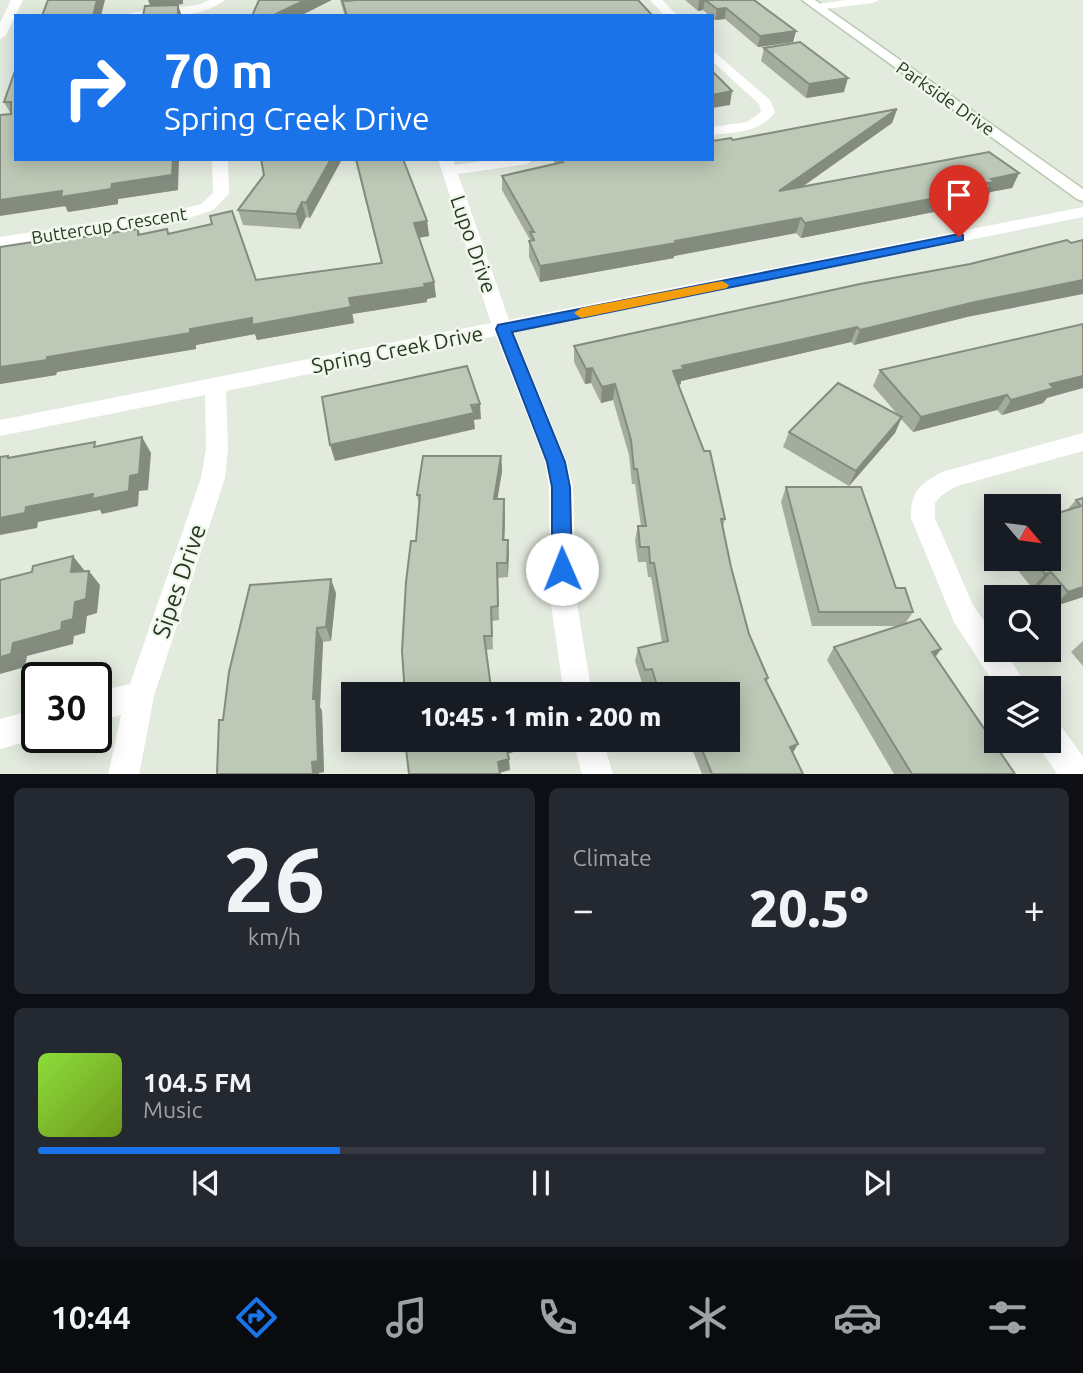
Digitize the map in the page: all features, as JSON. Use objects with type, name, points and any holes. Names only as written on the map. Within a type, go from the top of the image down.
[{"type":"street","points":[[5,30],[17,0]]},
{"type":"street","points":[[148,14],[200,8],[219,0]]},
{"type":"street","points":[[656,0],[670,14]]},
{"type":"street","points":[[813,4],[873,0]]},
{"type":"street","name":"Parkside Drive","points":[[813,4],[1083,196]]},
{"type":"street","points":[[714,56],[765,103],[768,112],[766,118],[758,123],[714,131]]},
{"type":"street","name":"Buttercup Crescent","points":[[0,242],[188,213],[207,207],[221,194],[220,161]]},
{"type":"street","points":[[447,165],[500,161]]},
{"type":"street","name":"Lupo Drive","points":[[447,165],[503,329],[559,474],[563,597],[576,682]]},
{"type":"street","name":"Spring Creek Drive","points":[[0,428],[1083,212]]},
{"type":"street","name":"Sipes Drive","points":[[123,774],[140,696],[213,478],[218,449],[215,385]]},
{"type":"street","points":[[1006,676],[963,613],[923,518],[923,500],[934,488],[950,479],[1083,442]]},
{"type":"street","points":[[112,703],[140,696]]},
{"type":"street","points":[[0,734],[21,728]]},
{"type":"street","points":[[591,752],[598,774]]},
{"type":"street","points":[[1061,752],[1076,774]]},
{"type":"building","points":[[48,0],[97,0],[94,14],[43,14]]},
{"type":"building","points":[[259,0],[305,0],[276,14],[253,14]]},
{"type":"building","points":[[342,0],[638,0],[651,14],[346,14]]},
{"type":"building","points":[[705,0],[754,0],[796,31],[760,36],[726,8],[717,9]]},
{"type":"building","points":[[178,5],[178,14],[143,14],[145,6]]},
{"type":"building","points":[[800,42],[848,78],[809,84],[764,48]]},
{"type":"building","points":[[714,73],[732,91],[714,95]]},
{"type":"building","points":[[14,74],[14,161],[173,161],[172,175],[112,184],[111,189],[61,197],[62,191],[0,200],[0,115],[11,114],[11,102],[4,102]]},
{"type":"building","points":[[897,109],[779,191],[989,152],[1019,173],[991,179],[995,182],[987,183],[992,187],[951,195],[805,223],[801,218],[540,266],[529,241],[534,240],[530,232],[534,232],[502,176],[562,161],[714,161],[714,141],[733,140]]},
{"type":"building","points":[[261,161],[330,161],[306,203],[302,202],[296,214],[238,210],[264,175]]},
{"type":"building","points":[[356,161],[404,161],[427,221],[414,223],[434,282],[424,284],[425,287],[349,298],[351,307],[252,325],[252,318],[190,329],[190,333],[0,367],[0,247],[138,229],[138,235],[167,229],[168,234],[212,224],[210,216],[232,211],[256,280],[382,263]]},
{"type":"building","points":[[1067,240],[1071,243],[1083,240],[1083,280],[975,302],[860,330],[857,327],[682,366],[684,369],[673,371],[704,451],[710,451],[725,519],[721,519],[731,567],[749,634],[768,678],[765,679],[798,744],[790,747],[803,774],[712,774],[703,752],[740,752],[740,682],[656,682],[652,669],[645,670],[638,648],[668,641],[654,563],[650,563],[649,547],[640,547],[638,526],[646,526],[631,440],[615,384],[602,387],[592,368],[586,369],[574,346],[860,284],[970,264]]},
{"type":"building","points":[[1083,324],[1083,376],[1050,384],[1054,388],[1011,400],[1007,395],[921,417],[880,370]]},
{"type":"building","points":[[467,366],[480,404],[471,405],[474,413],[330,445],[322,397]]},
{"type":"building","points":[[838,383],[902,417],[856,471],[789,432]]},
{"type":"building","points":[[142,437],[139,474],[130,476],[129,491],[92,499],[93,494],[26,507],[25,513],[0,518],[0,457],[8,458],[95,442],[94,447]]},
{"type":"building","points":[[423,456],[501,456],[494,499],[504,499],[503,540],[508,540],[507,563],[497,563],[498,606],[491,607],[492,636],[484,636],[490,682],[404,682],[402,651],[406,582],[411,541],[416,541],[420,495],[417,495]]},
{"type":"building","points":[[786,487],[861,487],[896,588],[905,588],[913,612],[819,612]]},
{"type":"building","points":[[1083,498],[1083,587],[1068,592],[1051,572],[1045,574],[1043,571],[1061,571],[1061,512],[1081,506],[1076,500]]},
{"type":"building","points":[[73,556],[71,572],[89,571],[86,599],[75,602],[73,619],[62,622],[61,630],[13,643],[11,654],[0,657],[0,580],[32,572],[33,566]]},
{"type":"building","points":[[331,579],[326,627],[317,628],[313,699],[316,699],[318,761],[312,762],[313,774],[217,774],[219,720],[223,720],[229,672],[250,585]]},
{"type":"building","points":[[920,619],[941,649],[932,652],[984,728],[984,753],[1001,753],[1015,774],[912,774],[834,647]]},
{"type":"building","points":[[406,752],[507,752],[509,759],[498,762],[500,774],[409,774]]},
{"type":"slow traffic","points":[[581,313],[722,285]]},
{"type":"route","points":[[562,569],[561,487],[556,462],[503,329],[959,237]]}]
